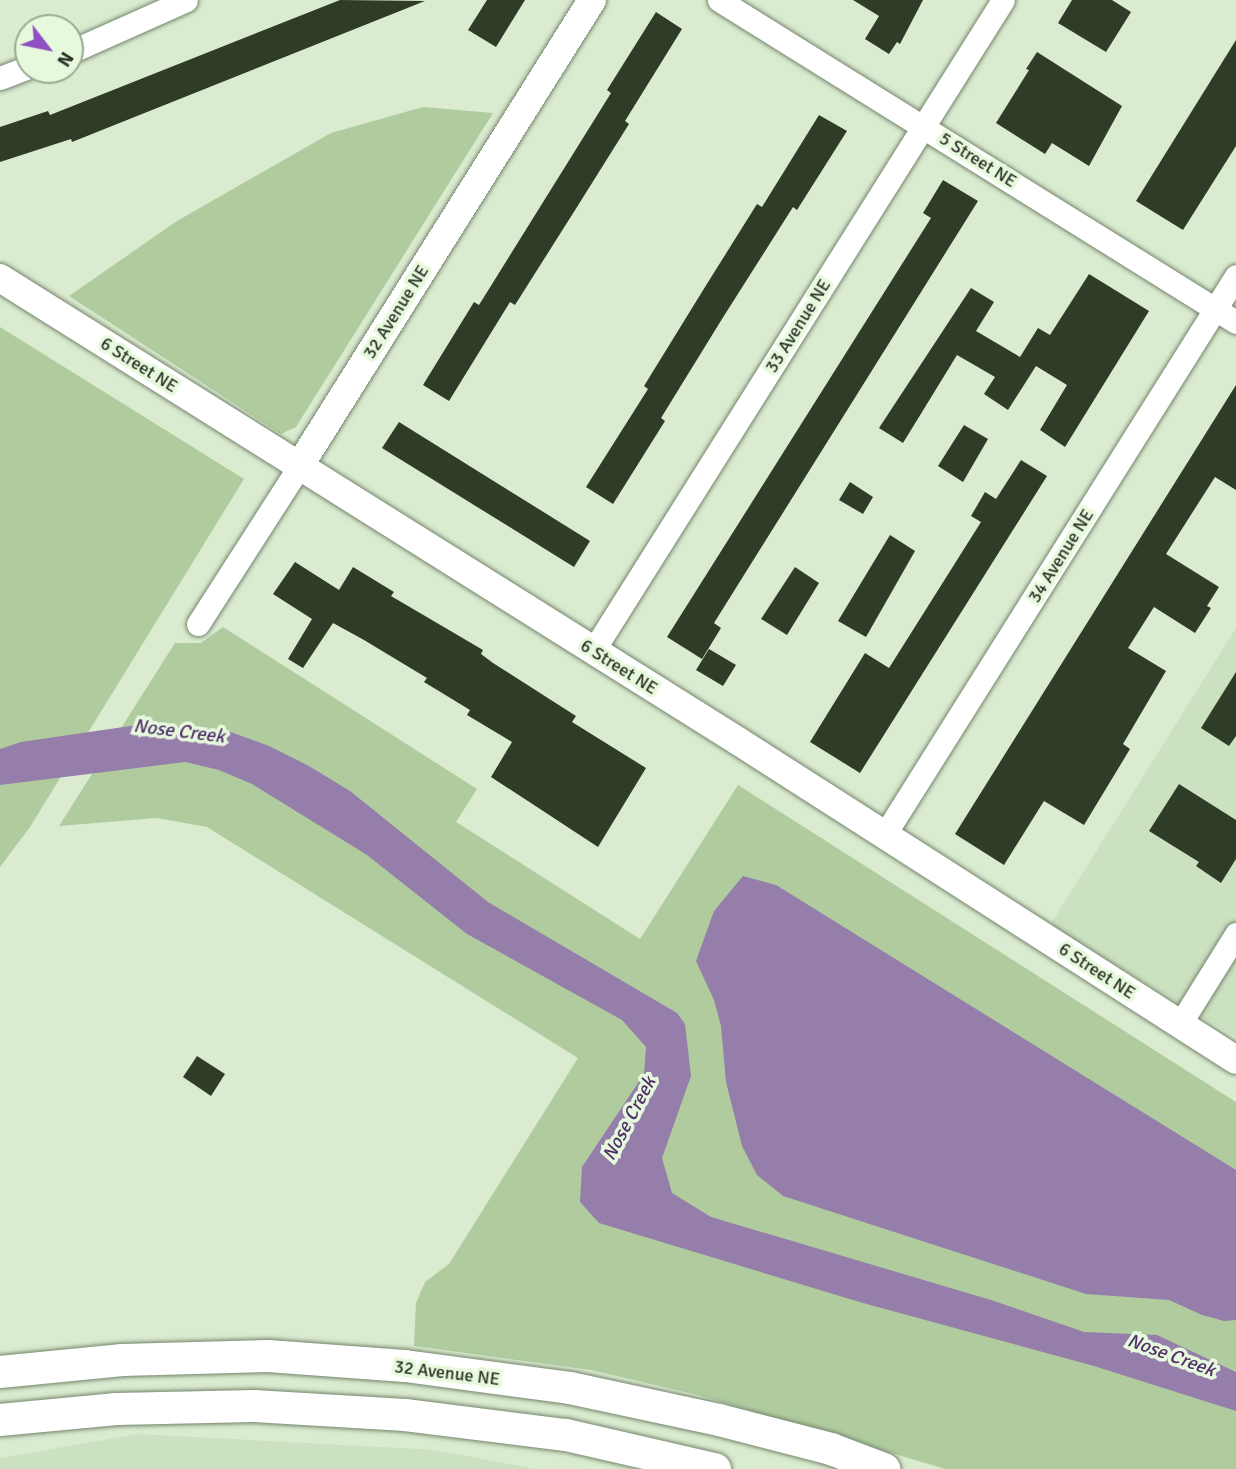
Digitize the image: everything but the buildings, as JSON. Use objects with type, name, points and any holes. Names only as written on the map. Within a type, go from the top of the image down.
[{"type":"main road","name":"32 Avenue NE","points":[[0,1372],[121,1360],[268,1356],[405,1366],[584,1391],[831,1449],[884,1469]]},
{"type":"main road","points":[[0,1420],[116,1409],[254,1406],[405,1415],[566,1435],[715,1469]]},
{"type":"street","points":[[84,46],[186,0]]},
{"type":"street","name":"32 Avenue NE","points":[[198,624],[592,0]]},
{"type":"street","name":"5 Street NE","points":[[719,0],[1236,322]]},
{"type":"street","name":"33 Avenue NE","points":[[593,652],[1003,0]]},
{"type":"street","name":"34 Avenue NE","points":[[885,834],[1236,276]]},
{"type":"street","name":"6 Street NE","points":[[0,278],[885,834],[1236,1060]]},
{"type":"street","points":[[1180,1024],[1236,934]]},
{"type":"shaded area","points":[[423,107],[493,113],[296,427],[281,434],[69,296],[177,221],[331,133]]},
{"type":"shaded area","points":[[0,327],[244,479],[30,827],[0,867]]},
{"type":"shaded area","points":[[223,627],[477,789],[456,822],[640,939],[738,785],[1236,1102],[1236,1469],[945,1469],[698,1395],[591,1370],[414,1346],[416,1303],[425,1282],[449,1264],[578,1058],[207,827],[157,818],[59,826],[175,643],[201,643]]},
{"type":"shaded area","points":[[1236,628],[1236,1037],[1050,925]]},
{"type":"shaded area","points":[[138,1434],[435,1450],[535,1469],[0,1469],[0,1458]]},
{"type":"water","name":"Nose Creek","points":[[144,724],[225,730],[269,746],[309,766],[350,791],[488,902],[677,1013],[685,1024],[691,1076],[662,1158],[672,1193],[711,1217],[991,1300],[1084,1332],[1157,1335],[1236,1372],[1236,1411],[1094,1366],[863,1303],[599,1223],[580,1202],[582,1167],[644,1074],[646,1047],[622,1020],[467,934],[367,855],[252,784],[219,770],[185,762],[0,785],[0,749],[21,742]]},
{"type":"water","points":[[743,876],[776,885],[1236,1170],[1236,1320],[1224,1321],[1202,1315],[1169,1300],[1086,1294],[783,1196],[757,1175],[742,1146],[726,1082],[721,1026],[714,1000],[696,961],[714,911]]}]
